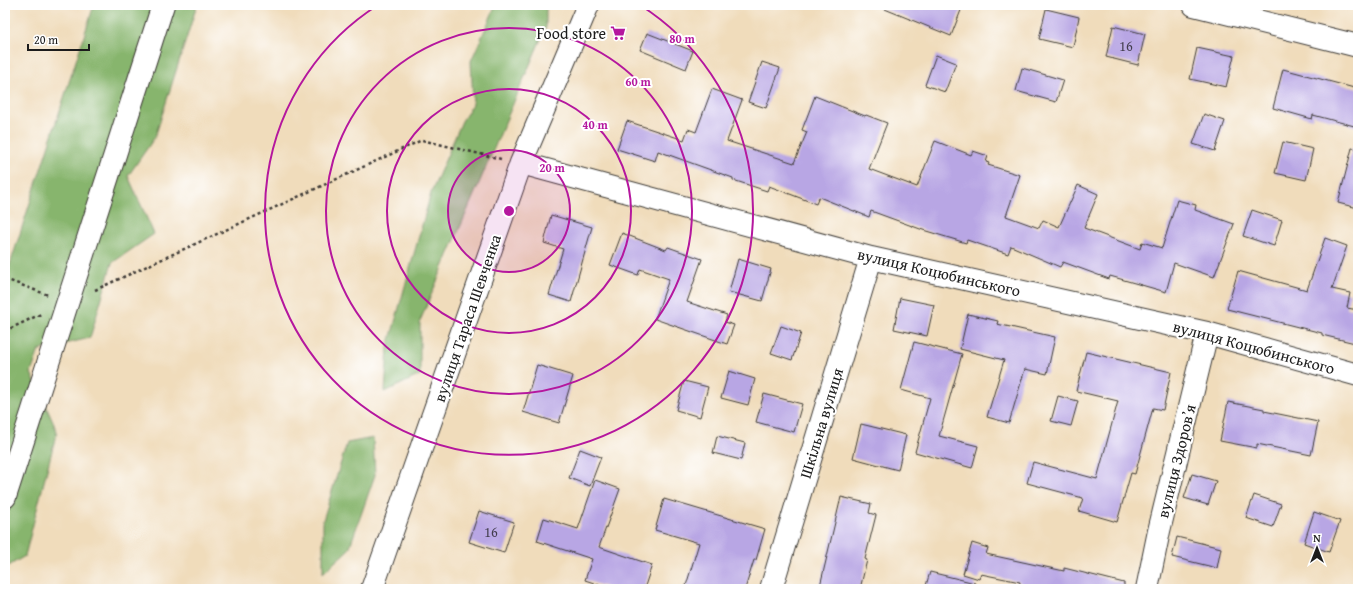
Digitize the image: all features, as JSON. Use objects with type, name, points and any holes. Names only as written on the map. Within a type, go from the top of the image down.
[{"type":"street","points":[[5,497],[163,5]]},
{"type":"street","name":"вулиця Тараса Шевченка","points":[[372,589],[521,163],[588,5]]},
{"type":"street","points":[[1194,5],[1358,46]]},
{"type":"street","name":"вулиця Коцюбинського","points":[[521,163],[871,258],[1207,333],[1358,375]]},
{"type":"street","name":"Шкільна вулиця","points":[[771,589],[871,258]]},
{"type":"street","name":"вулиця Здоровʼя","points":[[1147,589],[1159,531],[1207,333]]},
{"type":"path","points":[[5,330],[422,140],[521,163]]},
{"type":"path","points":[[5,279],[68,302]]},
{"type":"green space","points":[[94,5],[197,5],[155,137],[128,176],[154,234],[112,263],[90,338],[39,350],[31,373],[57,431],[25,556],[5,568],[5,456],[8,453],[5,450],[5,280]]},
{"type":"green space","points":[[496,5],[546,5],[546,27],[420,321],[420,375],[385,392],[388,347],[431,193],[462,121],[473,104],[471,61]]},
{"type":"green space","points":[[373,438],[375,475],[349,549],[323,573],[323,520],[347,443]]},
{"type":"building","points":[[875,5],[963,5],[951,36]]},
{"type":"building","points":[[1046,9],[1079,17],[1073,47],[1039,39]]},
{"type":"building","points":[[1113,26],[1145,34],[1138,65],[1106,57]]},
{"type":"building","points":[[647,33],[693,51],[686,69],[640,50]]},
{"type":"building","points":[[1197,48],[1234,56],[1226,87],[1190,79]]},
{"type":"building","points":[[936,55],[956,63],[945,92],[925,85]]},
{"type":"building","points":[[762,62],[780,68],[766,108],[748,102]]},
{"type":"building","points":[[1022,68],[1063,80],[1056,102],[1016,91]]},
{"type":"building","points":[[1283,69],[1358,89],[1358,127],[1313,115],[1312,119],[1273,108]]},
{"type":"building","points":[[712,89],[742,100],[727,141],[794,163],[807,132],[802,130],[815,96],[887,123],[869,169],[917,187],[935,141],[971,155],[973,151],[988,156],[986,162],[989,163],[988,165],[1020,175],[1006,216],[1039,228],[1043,220],[1059,227],[1078,185],[1098,194],[1084,228],[1140,249],[1142,242],[1162,248],[1177,200],[1196,205],[1195,210],[1234,224],[1214,277],[1174,263],[1166,292],[1110,276],[1109,279],[1063,262],[1060,267],[1011,246],[1008,254],[967,240],[966,243],[923,230],[871,211],[869,217],[819,197],[816,204],[769,186],[767,191],[733,180],[733,178],[658,151],[655,161],[617,149],[627,121],[684,140],[688,129],[696,132]]},
{"type":"building","points":[[1204,114],[1225,121],[1215,151],[1193,144]]},
{"type":"building","points":[[1283,142],[1313,149],[1306,180],[1275,173]]},
{"type":"building","points":[[1352,148],[1358,149],[1358,208],[1338,203]]},
{"type":"building","points":[[1252,210],[1282,220],[1274,246],[1243,236]]},
{"type":"building","points":[[551,215],[592,227],[571,302],[549,295],[563,249],[544,243]]},
{"type":"building","points":[[622,233],[666,250],[668,247],[702,259],[687,302],[727,315],[725,322],[734,325],[727,344],[655,319],[669,279],[640,269],[638,275],[610,265]]},
{"type":"building","points":[[1325,238],[1347,246],[1332,289],[1350,293],[1347,308],[1358,310],[1358,329],[1355,343],[1227,309],[1238,271],[1307,290]]},
{"type":"building","points":[[738,259],[771,269],[762,301],[729,292]]},
{"type":"building","points":[[900,298],[934,305],[927,336],[894,329]]},
{"type":"building","points":[[968,314],[998,321],[997,324],[1055,337],[1047,374],[1025,369],[1009,423],[987,417],[1004,360],[960,349]]},
{"type":"building","points":[[781,326],[801,333],[792,360],[771,353]]},
{"type":"building","points":[[914,342],[962,354],[939,436],[978,446],[972,468],[915,452],[930,398],[901,390]]},
{"type":"building","points":[[1086,352],[1171,372],[1163,410],[1153,408],[1135,474],[1131,473],[1117,522],[1079,511],[1083,498],[1027,483],[1033,462],[1097,479],[1118,401],[1076,391]]},
{"type":"building","points":[[537,365],[573,376],[559,423],[523,412]]},
{"type":"building","points":[[729,371],[755,379],[748,405],[721,398]]},
{"type":"building","points":[[684,381],[708,387],[700,417],[676,410]]},
{"type":"building","points":[[764,394],[802,404],[794,432],[756,422]]},
{"type":"building","points":[[1058,396],[1078,401],[1071,426],[1051,421]]},
{"type":"building","points":[[1228,402],[1318,422],[1311,455],[1257,444],[1257,448],[1220,441]]},
{"type":"building","points":[[861,424],[906,435],[898,470],[853,458]]},
{"type":"building","points":[[717,436],[745,443],[741,460],[713,453]]},
{"type":"building","points":[[580,449],[601,457],[590,486],[569,478]]},
{"type":"building","points":[[1192,474],[1216,481],[1208,505],[1184,498]]},
{"type":"building","points":[[595,480],[620,489],[599,547],[652,565],[644,589],[612,589],[585,580],[592,559],[537,541],[544,518],[578,529]]},
{"type":"building","points":[[1254,495],[1281,504],[1273,527],[1246,518]]},
{"type":"building","points":[[841,497],[871,504],[869,513],[876,515],[865,559],[867,560],[860,589],[832,589],[820,586]]},
{"type":"building","points":[[664,499],[765,529],[756,560],[754,560],[745,589],[685,589],[699,543],[655,530]]},
{"type":"building","points":[[479,511],[514,522],[504,553],[469,542]]},
{"type":"building","points":[[1314,512],[1340,521],[1329,552],[1304,543]]},
{"type":"building","points":[[1177,537],[1221,548],[1217,568],[1172,557]]},
{"type":"building","points":[[972,543],[988,548],[986,554],[1064,571],[1064,568],[1124,583],[1124,589],[1019,589],[1020,582],[981,574],[979,579],[963,574]]},
{"type":"building","points":[[930,572],[975,583],[975,589],[925,589]]},
{"type":"place","name":"Food store","points":[[618,33]]}]
